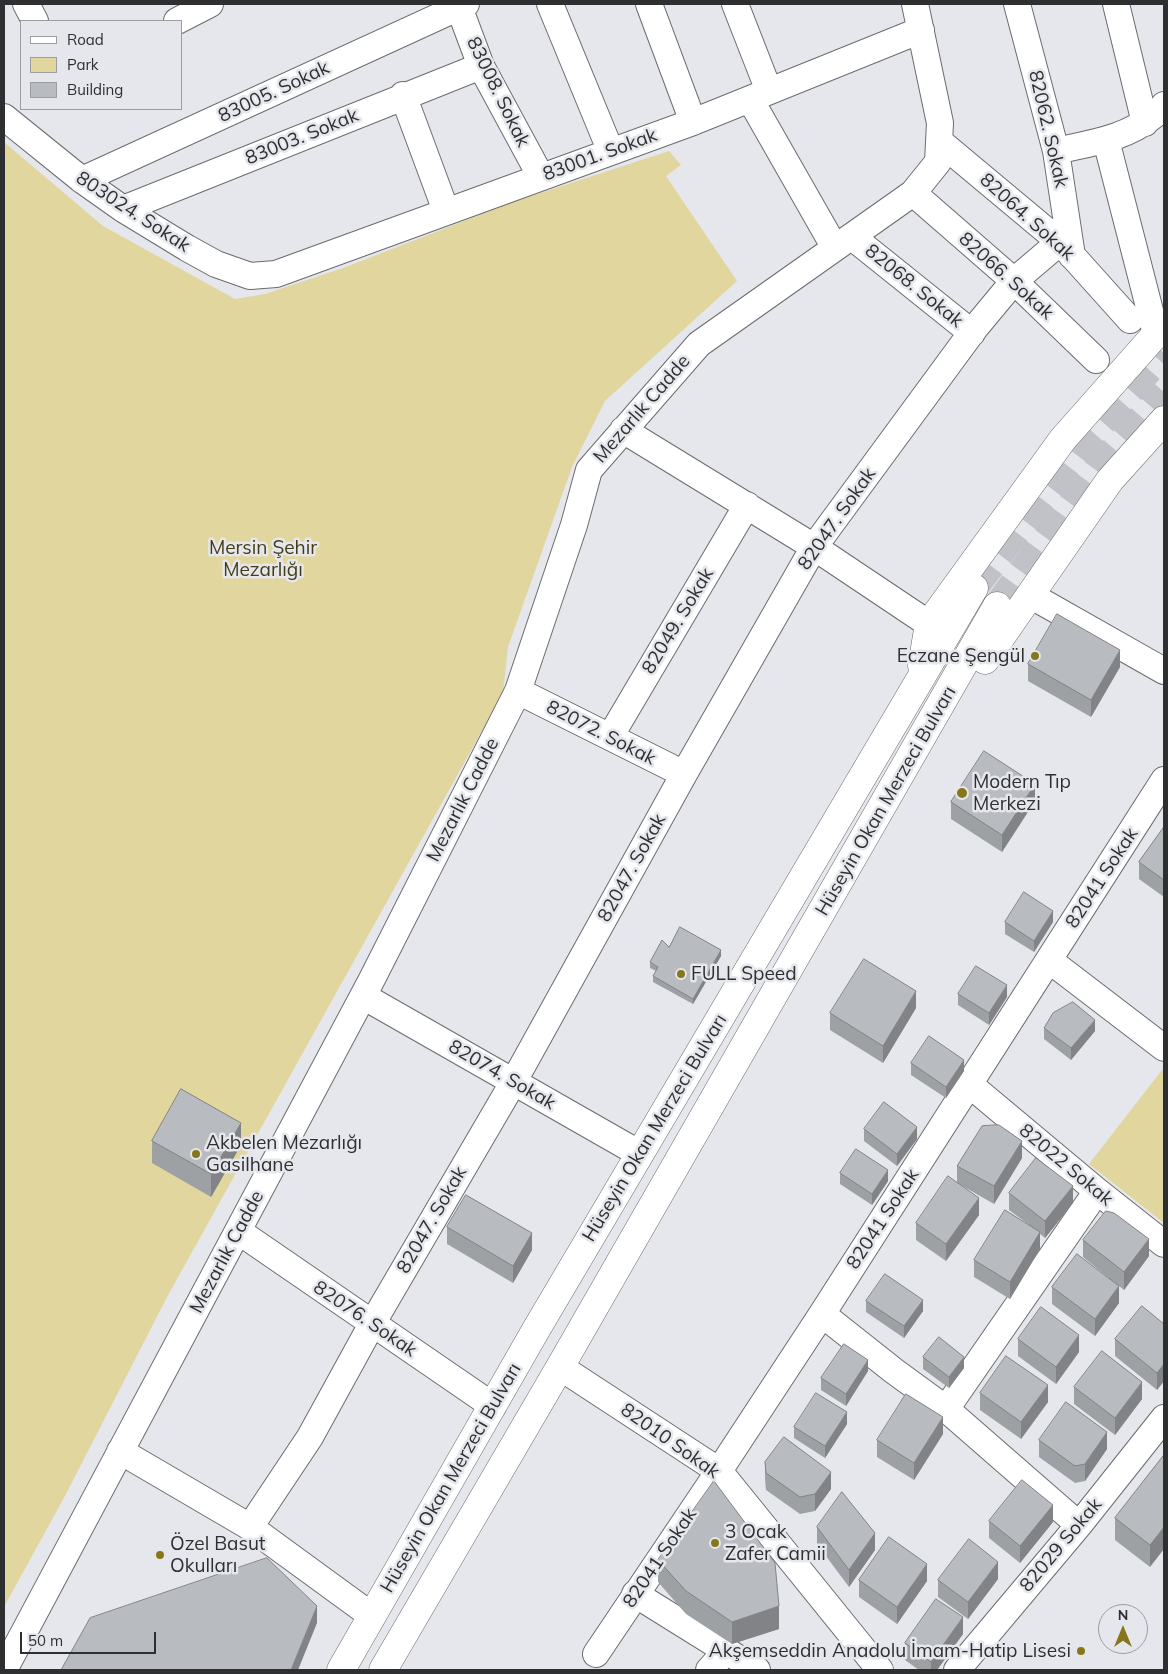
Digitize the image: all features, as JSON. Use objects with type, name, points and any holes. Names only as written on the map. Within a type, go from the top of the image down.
[{"type":"main road","points":[[920,680],[929,624],[1063,439],[1160,329]]},
{"type":"main road","points":[[946,697],[984,662],[1110,480],[1164,420]]},
{"type":"main road","name":"Hüseyin Okan Merzeci Bulvarı","points":[[341,1670],[640,1154],[974,588]]},
{"type":"main road","name":"Hüseyin Okan Merzeci Bulvarı","points":[[383,1670],[560,1367],[997,606]]},
{"type":"street","points":[[26,4],[34,20]]},
{"type":"street","points":[[180,20],[210,4]]},
{"type":"street","points":[[550,4],[610,152]]},
{"type":"street","points":[[649,4],[693,122]]},
{"type":"street","points":[[735,4],[759,95],[846,244]]},
{"type":"street","name":"Mezarlık Cadde","points":[[4,1670],[363,996],[518,691],[574,525],[589,470],[699,344],[846,244],[913,193],[938,162],[940,123],[915,4]]},
{"type":"street","name":"82062. Sokak","points":[[1018,4],[1056,151],[1066,249]]},
{"type":"street","points":[[1116,4],[1144,123]]},
{"type":"street","name":"83008. Sokak","points":[[462,5],[481,66],[541,177]]},
{"type":"street","name":"83005. Sokak","points":[[82,180],[462,5]]},
{"type":"street","name":"83001. Sokak","points":[[276,274],[693,122],[921,30]]},
{"type":"street","name":"83003. Sokak","points":[[123,209],[403,95],[481,66]]},
{"type":"street","points":[[403,95],[446,211]]},
{"type":"street","points":[[1056,151],[1106,140],[1130,132],[1144,123],[1164,105]]},
{"type":"street","points":[[4,117],[20,107]]},
{"type":"street","name":"803024. Sokak","points":[[4,117],[82,180],[123,209],[216,264],[250,276],[276,274]]},
{"type":"street","points":[[1106,140],[1160,329]]},
{"type":"street","name":"82064. Sokak","points":[[939,141],[1066,249],[1130,320]]},
{"type":"street","name":"82066. Sokak","points":[[913,193],[1014,281],[1096,360]]},
{"type":"street","name":"82068. Sokak","points":[[846,244],[972,333]]},
{"type":"street","name":"82047. Sokak","points":[[250,1526],[310,1436],[372,1324],[514,1081],[684,774],[814,547],[972,333],[1014,281],[1066,249]]},
{"type":"street","points":[[623,430],[814,547],[929,624]]},
{"type":"street","name":"82049. Sokak","points":[[610,737],[747,505]]},
{"type":"street","points":[[1030,595],[1164,671]]},
{"type":"street","name":"82072. Sokak","points":[[518,691],[684,774]]},
{"type":"street","name":"82041 Sokak","points":[[596,1654],[822,1314],[1164,780]]},
{"type":"street","points":[[1049,960],[1162,1040]]},
{"type":"street","name":"82074. Sokak","points":[[363,996],[640,1154]]},
{"type":"street","name":"82022 Sokak","points":[[969,1084],[1097,1191],[1164,1244]]},
{"type":"street","points":[[946,1409],[1097,1191]]},
{"type":"street","name":"82076. Sokak","points":[[238,1231],[493,1406]]},
{"type":"street","points":[[822,1314],[946,1409],[1079,1525]]},
{"type":"street","name":"82010 Sokak","points":[[560,1367],[719,1471],[880,1670]]},
{"type":"street","name":"82029 Sokak","points":[[957,1670],[1079,1525],[1164,1418]]},
{"type":"street","points":[[120,1451],[250,1526],[372,1616]]},
{"type":"street","points":[[635,1594],[757,1670]]},
{"type":"street","points":[[709,1670],[727,1650]]},
{"type":"green space","name":"Mersin Şehir Mezarlığı","points":[[4,142],[103,226],[235,299],[265,294],[343,268],[513,202],[669,151],[681,165],[666,176],[737,281],[605,401],[572,467],[508,647],[503,693],[167,1297],[66,1494],[4,1607]]},
{"type":"green space","points":[[1162,1070],[1164,1072],[1164,1223],[1089,1164]]},
{"type":"building","points":[[1057,614],[1120,650],[1091,700],[1028,664]]},
{"type":"building","points":[[984,751],[1035,784],[1002,835],[951,802]]},
{"type":"building","points":[[1164,827],[1164,880],[1139,862]]},
{"type":"building","points":[[1024,892],[1053,911],[1034,941],[1005,922]]},
{"type":"building","points":[[680,927],[721,950],[693,999],[653,976],[658,967],[650,962],[662,940],[669,947]]},
{"type":"building","points":[[864,959],[916,991],[883,1046],[830,1013]]},
{"type":"building","points":[[976,966],[1007,985],[989,1013],[958,994]]},
{"type":"building","points":[[1073,1002],[1095,1020],[1071,1048],[1044,1028],[1053,1013]]},
{"type":"building","points":[[929,1036],[964,1060],[946,1087],[911,1063]]},
{"type":"building","points":[[181,1089],[241,1123],[211,1174],[152,1141]]},
{"type":"building","points":[[884,1102],[917,1127],[897,1154],[864,1129]]},
{"type":"building","points":[[999,1125],[1022,1141],[994,1186],[957,1166],[982,1126]]},
{"type":"building","points":[[856,1149],[888,1170],[872,1194],[840,1173]]},
{"type":"building","points":[[1036,1158],[1073,1186],[1045,1221],[1009,1193]]},
{"type":"building","points":[[948,1176],[979,1198],[946,1244],[916,1223]]},
{"type":"building","points":[[466,1195],[532,1233],[513,1266],[447,1227]]},
{"type":"building","points":[[1005,1210],[1040,1232],[1010,1282],[974,1260]]},
{"type":"building","points":[[1106,1211],[1114,1213],[1149,1239],[1124,1272],[1083,1240]]},
{"type":"building","points":[[1077,1254],[1119,1286],[1095,1319],[1052,1287]]},
{"type":"building","points":[[885,1274],[923,1300],[904,1326],[866,1301]]},
{"type":"building","points":[[1142,1306],[1164,1324],[1164,1364],[1157,1373],[1115,1339]]},
{"type":"building","points":[[1041,1307],[1079,1335],[1056,1367],[1018,1339]]},
{"type":"building","points":[[939,1337],[964,1357],[949,1377],[923,1357]]},
{"type":"building","points":[[844,1344],[868,1360],[846,1394],[821,1378]]},
{"type":"building","points":[[1102,1351],[1142,1382],[1115,1418],[1074,1387]]},
{"type":"building","points":[[1006,1356],[1048,1385],[1021,1422],[980,1393]]},
{"type":"building","points":[[816,1393],[847,1412],[825,1446],[794,1427]]},
{"type":"building","points":[[906,1394],[943,1417],[914,1463],[877,1440]]},
{"type":"building","points":[[1066,1402],[1107,1432],[1085,1464],[1075,1466],[1039,1440]]},
{"type":"building","points":[[784,1437],[831,1472],[815,1494],[800,1497],[766,1473],[765,1462]]},
{"type":"building","points":[[1164,1455],[1164,1527],[1150,1545],[1115,1518]]},
{"type":"building","points":[[1022,1480],[1053,1505],[1020,1546],[989,1521]]},
{"type":"building","name":"3 Ocak Zafer Camii","points":[[714,1481],[775,1563],[779,1606],[732,1622],[686,1591],[658,1560]]},
{"type":"building","points":[[842,1492],[875,1533],[849,1570],[817,1527]]},
{"type":"building","points":[[889,1537],[927,1564],[897,1607],[859,1580]]},
{"type":"building","points":[[969,1539],[998,1562],[968,1602],[938,1580]]},
{"type":"building","points":[[267,1558],[317,1606],[291,1670],[61,1670],[90,1618]]},
{"type":"building","points":[[936,1599],[963,1617],[931,1662],[905,1643]]},
{"type":"tunnel","points":[[974,588],[1080,448],[1164,353]]},
{"type":"tunnel","points":[[997,606],[1097,469],[1164,392]]},
{"type":"place","name":"Eczane Şengül","points":[[1035,656]]},
{"type":"place","name":"Modern Tıp Merkezi","points":[[962,793]]},
{"type":"place","name":"FULL Speed","points":[[681,974]]},
{"type":"place","name":"Akbelen Mezarlığı Gasilhane","points":[[196,1154]]},
{"type":"place","name":"3 Ocak Zafer Camii","points":[[715,1543]]},
{"type":"place","name":"Özel Basut Okulları","points":[[160,1555]]},
{"type":"place","name":"Akşemseddin Anadolu İmam-Hatip Lisesi","points":[[1081,1651]]}]
